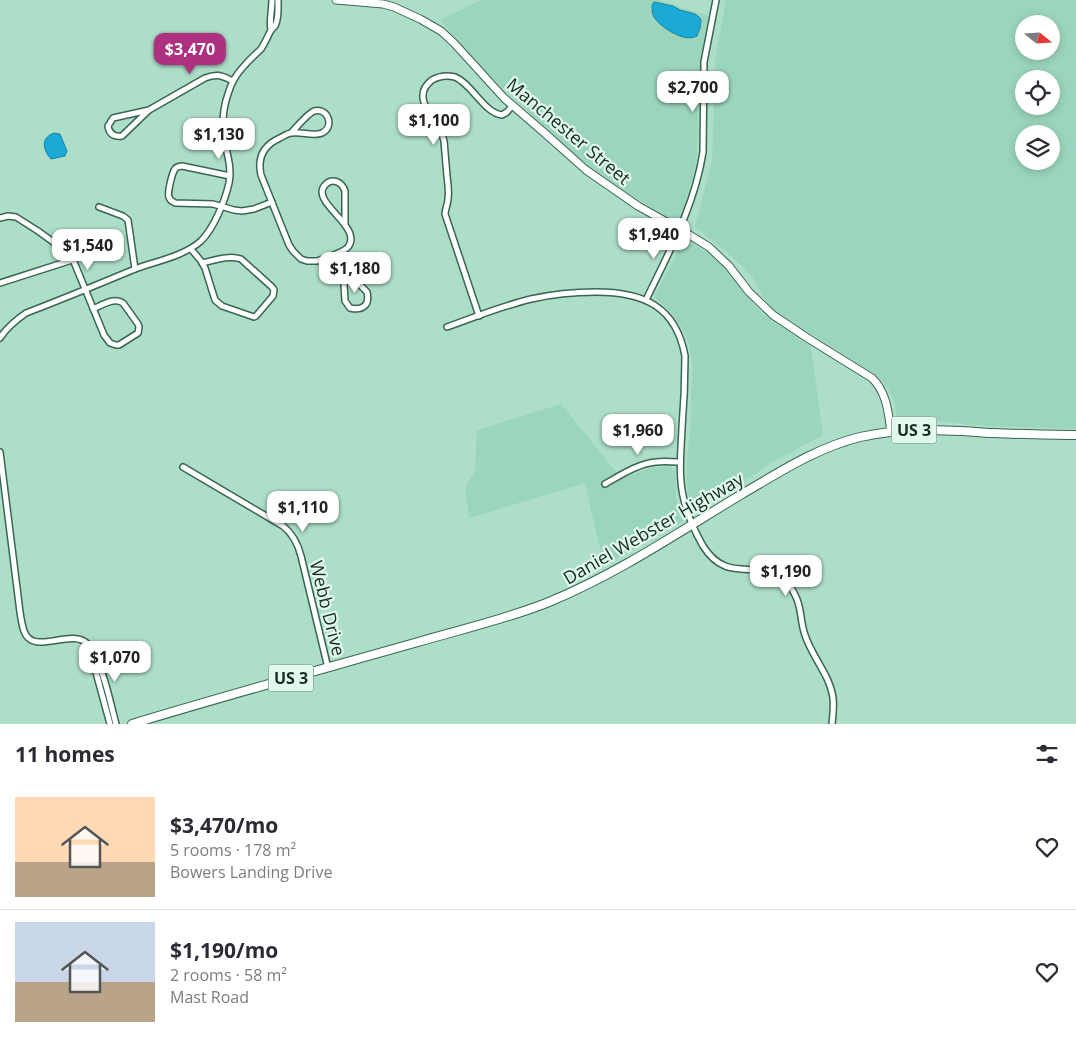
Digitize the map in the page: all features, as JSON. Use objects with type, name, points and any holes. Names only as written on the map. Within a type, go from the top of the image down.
[{"type":"main road","name":"Daniel Webster Highway","points":[[132,724],[548,603],[604,577],[775,474],[816,452],[836,444],[859,437],[910,430],[1076,435]]},
{"type":"street","points":[[271,30],[272,0]]},
{"type":"street","points":[[0,338],[4,331],[26,313],[179,254],[190,249],[209,231],[221,206],[230,176],[223,120],[227,97],[233,81],[241,69],[264,44],[275,26],[278,0]]},
{"type":"street","name":"Manchester Street","points":[[336,0],[383,4],[394,7],[431,24],[441,31],[512,106],[586,170],[638,206],[702,243],[729,266],[749,292],[773,315],[878,383],[887,403],[891,432]]},
{"type":"street","points":[[646,300],[680,230],[702,161],[704,62],[716,0]]},
{"type":"street","points":[[149,110],[113,118],[108,126],[110,132],[114,136],[122,136],[149,110],[211,76],[218,75],[233,81]]},
{"type":"street","points":[[479,316],[445,214],[448,198],[444,142],[442,134],[424,105],[424,93],[428,84],[435,78],[451,76],[461,81],[494,113],[502,115],[512,106]]},
{"type":"street","points":[[291,133],[321,134],[328,128],[329,118],[322,112],[312,112],[291,133],[266,146],[261,156],[260,171],[289,245],[297,256],[312,262],[339,253],[350,245],[351,238],[345,224],[323,198],[322,190],[330,181],[338,181],[344,187],[345,224]]},
{"type":"street","points":[[230,176],[182,166],[176,168],[168,194],[172,201],[177,203],[210,204],[242,211],[254,209],[272,202]]},
{"type":"street","points":[[99,207],[123,216],[128,220],[135,270]]},
{"type":"street","points":[[0,218],[12,216],[24,221],[67,252],[104,335],[110,343],[119,345],[138,333],[138,324],[120,301],[115,300],[93,309]]},
{"type":"street","points":[[190,249],[202,263],[213,296],[222,306],[254,317],[273,296],[274,290],[272,287],[237,257],[202,263]]},
{"type":"street","points":[[339,253],[343,268],[345,301],[350,308],[358,310],[367,302],[367,292],[343,268]]},
{"type":"street","points":[[0,283],[72,260]]},
{"type":"street","points":[[447,327],[529,300],[561,293],[607,292],[628,295],[646,300],[670,319],[679,334],[685,356],[680,462],[681,481],[688,515],[703,545],[719,563],[732,568],[773,573],[790,587],[798,599],[805,636],[827,680],[833,697],[834,713],[832,724]]},
{"type":"street","points":[[0,452],[24,632],[27,637],[38,642],[78,638],[87,643],[99,665],[116,724]]},
{"type":"street","points":[[605,484],[644,464],[680,462]]},
{"type":"street","name":"Webb Drive","points":[[182,467],[283,526],[292,535],[301,556],[328,668]]},
{"type":"street","points":[[93,654],[94,665],[110,724]]},
{"type":"shaded area","points":[[481,0],[659,0],[708,16],[700,62],[695,169],[679,224],[604,179],[576,157],[479,65],[440,20]]},
{"type":"shaded area","points":[[726,0],[1076,0],[1076,429],[989,426],[918,420],[897,421],[895,403],[888,388],[875,374],[774,310],[763,297],[753,278],[746,270],[695,227],[712,161],[715,60]]},
{"type":"shaded area","points":[[685,238],[717,259],[731,273],[745,295],[763,314],[811,347],[823,435],[771,463],[700,510],[694,510],[690,505],[687,485],[693,368],[689,345],[682,328],[671,312],[654,297]]},
{"type":"shaded area","points":[[561,404],[622,479],[650,468],[669,466],[675,471],[676,497],[683,521],[604,566],[585,483],[469,518],[465,487],[475,471],[477,430]]},
{"type":"water","points":[[654,2],[673,6],[699,17],[701,20],[697,36],[686,38],[662,26],[653,14],[652,5]]},
{"type":"water","points":[[54,133],[60,134],[67,151],[65,156],[51,159],[46,152],[44,144],[46,138]]}]
